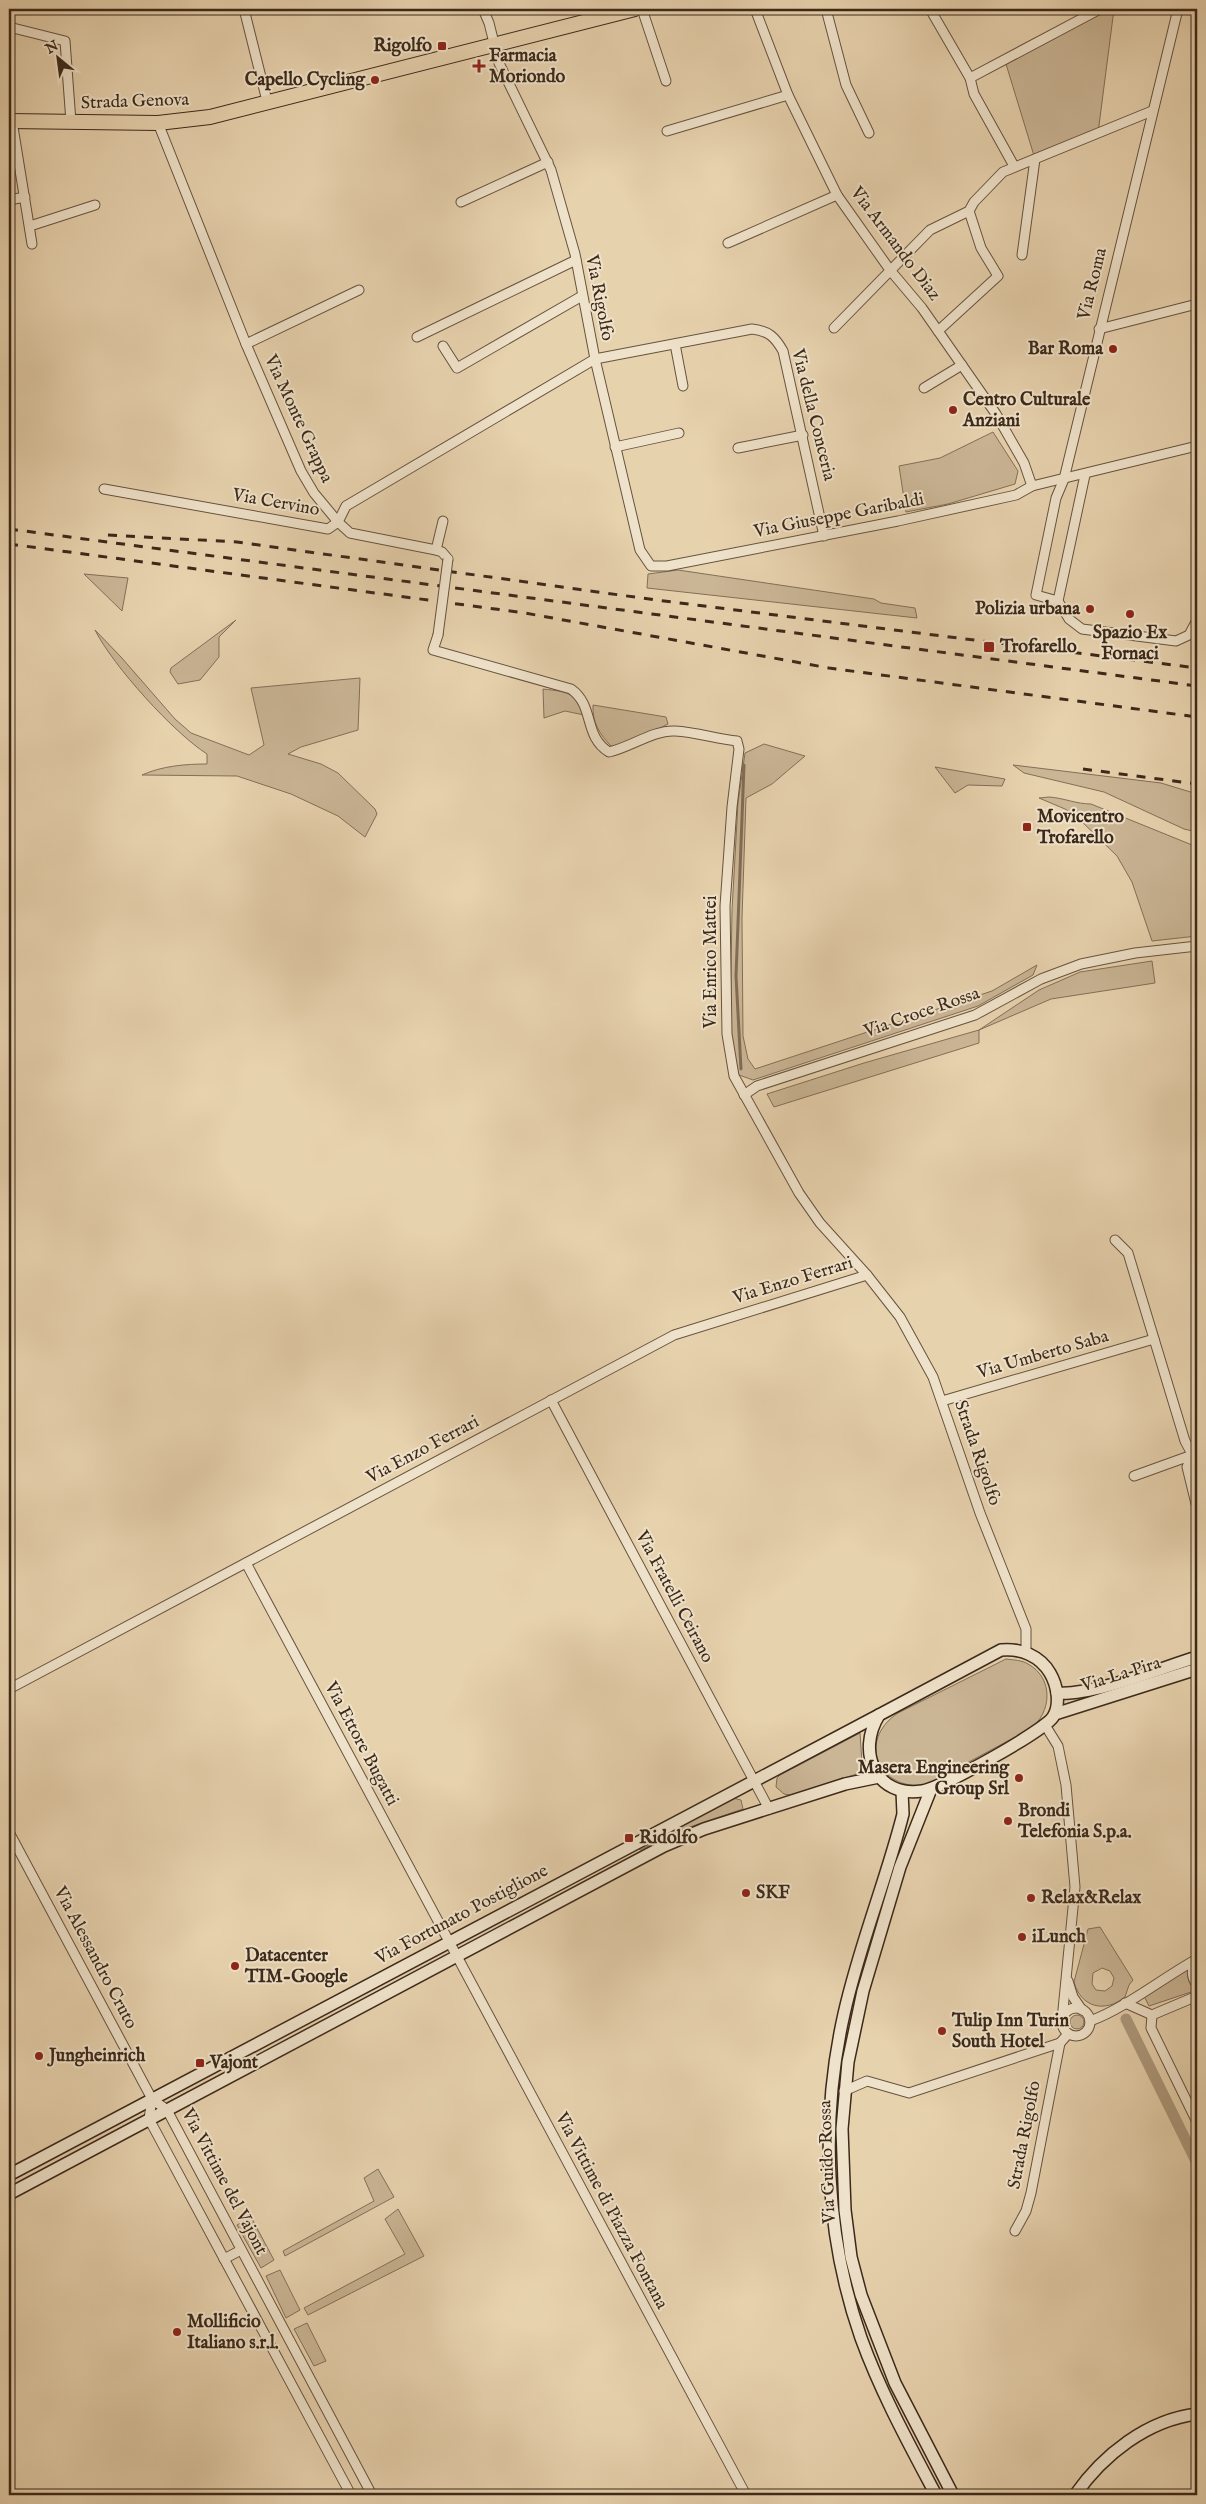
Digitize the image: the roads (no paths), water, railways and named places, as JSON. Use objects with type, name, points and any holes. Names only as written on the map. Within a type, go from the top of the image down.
[{"type":"main road","name":"Strada Genova","points":[[11,121],[158,123],[210,117],[494,43],[635,9]]},
{"type":"street","points":[[244,9],[267,101]]},
{"type":"street","name":"Via Rigolfo","points":[[483,9],[489,23],[499,63],[548,162],[576,260],[595,359],[640,550],[651,566]]},
{"type":"street","points":[[642,9],[666,81]]},
{"type":"street","name":"Via Armando Diaz","points":[[754,9],[788,95],[837,195],[890,270],[938,331],[996,414],[1024,463],[1032,486]]},
{"type":"street","points":[[826,9],[846,85],[869,133]]},
{"type":"street","points":[[930,9],[970,78],[974,94],[1014,166]]},
{"type":"street","points":[[970,78],[1100,9]]},
{"type":"street","name":"Via Roma","points":[[1058,601],[1036,595],[1056,498],[1064,479],[1178,9]]},
{"type":"street","points":[[9,27],[65,41],[71,122]]},
{"type":"street","points":[[667,131],[788,95]]},
{"type":"street","points":[[834,328],[930,230],[969,211],[974,202],[1003,172],[1152,111]]},
{"type":"street","points":[[11,121],[26,197],[32,244]]},
{"type":"street","name":"Via Monte Grappa","points":[[158,123],[246,344],[301,470],[314,493],[338,522]]},
{"type":"street","points":[[1022,255],[1035,159]]},
{"type":"street","points":[[461,202],[548,162]]},
{"type":"street","points":[[728,243],[837,195]]},
{"type":"street","points":[[9,200],[26,197]]},
{"type":"street","points":[[30,226],[94,205]]},
{"type":"street","points":[[938,331],[998,276],[981,248],[969,211]]},
{"type":"street","points":[[417,337],[576,260]]},
{"type":"street","points":[[246,344],[359,290]]},
{"type":"street","points":[[443,346],[457,368],[582,296]]},
{"type":"street","points":[[1099,329],[1197,304]]},
{"type":"street","name":"Via della Conceria","points":[[595,359],[752,328],[764,330],[775,336],[783,351],[824,536]]},
{"type":"street","points":[[675,344],[683,386]]},
{"type":"street","points":[[338,522],[346,506],[595,359]]},
{"type":"street","points":[[924,388],[962,365]]},
{"type":"street","points":[[616,447],[679,433]]},
{"type":"street","points":[[738,448],[803,435]]},
{"type":"street","name":"Via Giuseppe Garibaldi","points":[[651,566],[667,566],[824,536],[990,501],[1016,495],[1032,486],[1084,475],[1197,446]]},
{"type":"street","points":[[1084,475],[1058,601],[1069,619],[1082,629],[1176,641],[1189,635],[1197,620]]},
{"type":"street","name":"Via Cervino","points":[[104,489],[328,529],[338,522],[350,533],[442,552],[448,559],[438,635],[433,650],[571,689],[580,695],[585,704],[591,730],[599,746],[609,752]]},
{"type":"street","points":[[436,550],[443,521]]},
{"type":"street","name":"Via Enrico Mattei","points":[[609,752],[624,749],[654,734],[675,730],[737,741],[739,749],[732,807],[726,896],[725,971],[727,1034],[734,1076],[799,1193],[820,1224],[868,1275]]},
{"type":"street","name":"Via Croce Rossa","points":[[744,1094],[757,1086],[975,1015],[1041,979],[1081,964],[1134,953],[1197,946]]},
{"type":"street","points":[[1115,1240],[1128,1253],[1185,1441],[1194,1454]]},
{"type":"street","name":"Via Enzo Ferrari","points":[[9,1689],[674,1335],[868,1275]]},
{"type":"street","name":"Strada Rigolfo","points":[[868,1275],[900,1317],[933,1377],[980,1513],[1026,1629],[1026,1654]]},
{"type":"street","name":"Via Umberto Saba","points":[[942,1401],[1154,1339]]},
{"type":"street","name":"Via Fratelli Ceirano","points":[[551,1400],[769,1809]]},
{"type":"street","points":[[1134,1476],[1194,1454]]},
{"type":"street","points":[[1194,1454],[1187,1467],[1197,1508]]},
{"type":"street","name":"Via Ettore Bugatti","points":[[246,1562],[448,1942]]},
{"type":"street","name":"Via Fortunato Postiglione","points":[[9,2175],[993,1653],[1011,1650],[1026,1654]]},
{"type":"street","points":[[879,1715],[870,1734],[870,1751],[874,1769],[879,1777],[889,1785],[902,1791],[931,1789],[1030,1736],[1045,1725],[1054,1714],[1057,1693],[1054,1681],[1044,1664],[1026,1654]]},
{"type":"street","name":"Via La Pira","points":[[1057,1693],[1070,1694],[1091,1690],[1197,1657]]},
{"type":"street","name":"Via La Pira","points":[[1054,1714],[1197,1669]]},
{"type":"street","points":[[1045,1725],[1058,1746],[1070,1817],[1075,1887],[1066,1973],[1062,2020],[1063,2028],[1068,2034],[1077,2036],[1085,2033],[1090,2021],[1088,2014],[1082,2010],[1073,1997],[1066,1973]]},
{"type":"street","name":"Via Fortunato Postiglione","points":[[9,2194],[641,1858],[704,1829],[844,1784],[879,1777]]},
{"type":"street","name":"Via Guido Rossa","points":[[931,1789],[900,1867],[863,1991],[848,2062],[844,2090],[842,2130],[845,2210],[852,2257],[861,2295],[895,2383],[953,2495]]},
{"type":"street","name":"Via Guido Rossa","points":[[902,1791],[901,1821],[849,1996],[835,2061],[829,2128],[832,2210],[839,2261],[861,2338],[897,2421],[936,2495]]},
{"type":"street","name":"Via Alessandro Cruto","points":[[9,1832],[152,2099]]},
{"type":"street","points":[[632,1844],[641,1858]]},
{"type":"street","name":"Via Vittime di Piazza Fontana","points":[[448,1942],[746,2495]]},
{"type":"street","points":[[1197,1959],[1192,1970],[1192,1978],[1197,1986]]},
{"type":"street","points":[[1090,2021],[1106,2016],[1197,1959]]},
{"type":"street","points":[[1125,2003],[1152,2015],[1197,1996]]},
{"type":"street","points":[[1062,2020],[1070,2010],[1082,2010]]},
{"type":"street","points":[[1152,2015],[1151,2028],[1197,2122]]},
{"type":"street","points":[[844,2090],[867,2081],[909,2093],[1060,2043],[1068,2034]]},
{"type":"street","name":"Strada Rigolfo","points":[[1015,2231],[1026,2210],[1060,2043]]},
{"type":"street","name":"Via Vittime del Vajont","points":[[351,2495],[149,2119],[152,2099],[167,2110],[372,2495]]},
{"type":"street","points":[[224,2259],[241,2250]]},
{"type":"street","points":[[1075,2495],[1100,2464],[1124,2445],[1147,2431],[1169,2421],[1197,2414]]},
{"type":"waterway","points":[[741,1069],[736,976],[744,765]]},
{"type":"waterway","points":[[1126,2019],[1197,2163]]},
{"type":"railway","points":[[9,529],[1197,686]]},
{"type":"railway","points":[[108,535],[237,542],[656,600],[1197,668]]},
{"type":"railway","points":[[9,544],[525,613],[829,668],[1197,717]]},
{"type":"railway","points":[[1083,769],[1197,784]]},
{"type":"place","name":"Rigolfo","points":[[442,46]]},
{"type":"place","name":"Farmacia Moriondo","points":[[479,66]]},
{"type":"place","name":"Capello Cycling","points":[[375,80]]},
{"type":"place","name":"Bar Roma","points":[[1113,349]]},
{"type":"place","name":"Centro Culturale Anziani","points":[[953,410]]},
{"type":"place","name":"Polizia urbana","points":[[1090,609]]},
{"type":"place","name":"Spazio Ex Fornaci","points":[[1130,614]]},
{"type":"place","name":"Trofarello","points":[[989,647]]},
{"type":"place","name":"Movicentro Trofarello","points":[[1027,827]]},
{"type":"place","name":"Masera Engineering Group Srl","points":[[1019,1778]]},
{"type":"place","name":"Brondi Telefonia S.p.a.","points":[[1008,1821]]},
{"type":"place","name":"Ridolfo","points":[[629,1838]]},
{"type":"place","name":"SKF","points":[[746,1893]]},
{"type":"place","name":"Relax&Relax","points":[[1031,1898]]},
{"type":"place","name":"iLunch","points":[[1022,1937]]},
{"type":"place","name":"Datacenter TIM-Google","points":[[235,1966]]},
{"type":"place","name":"Tulip Inn Turin South Hotel","points":[[942,2031]]},
{"type":"place","name":"Jungheinrich","points":[[39,2056]]},
{"type":"place","name":"Vajont","points":[[200,2063]]},
{"type":"place","name":"Mollificio Italiano s.r.l.","points":[[177,2332]]}]
